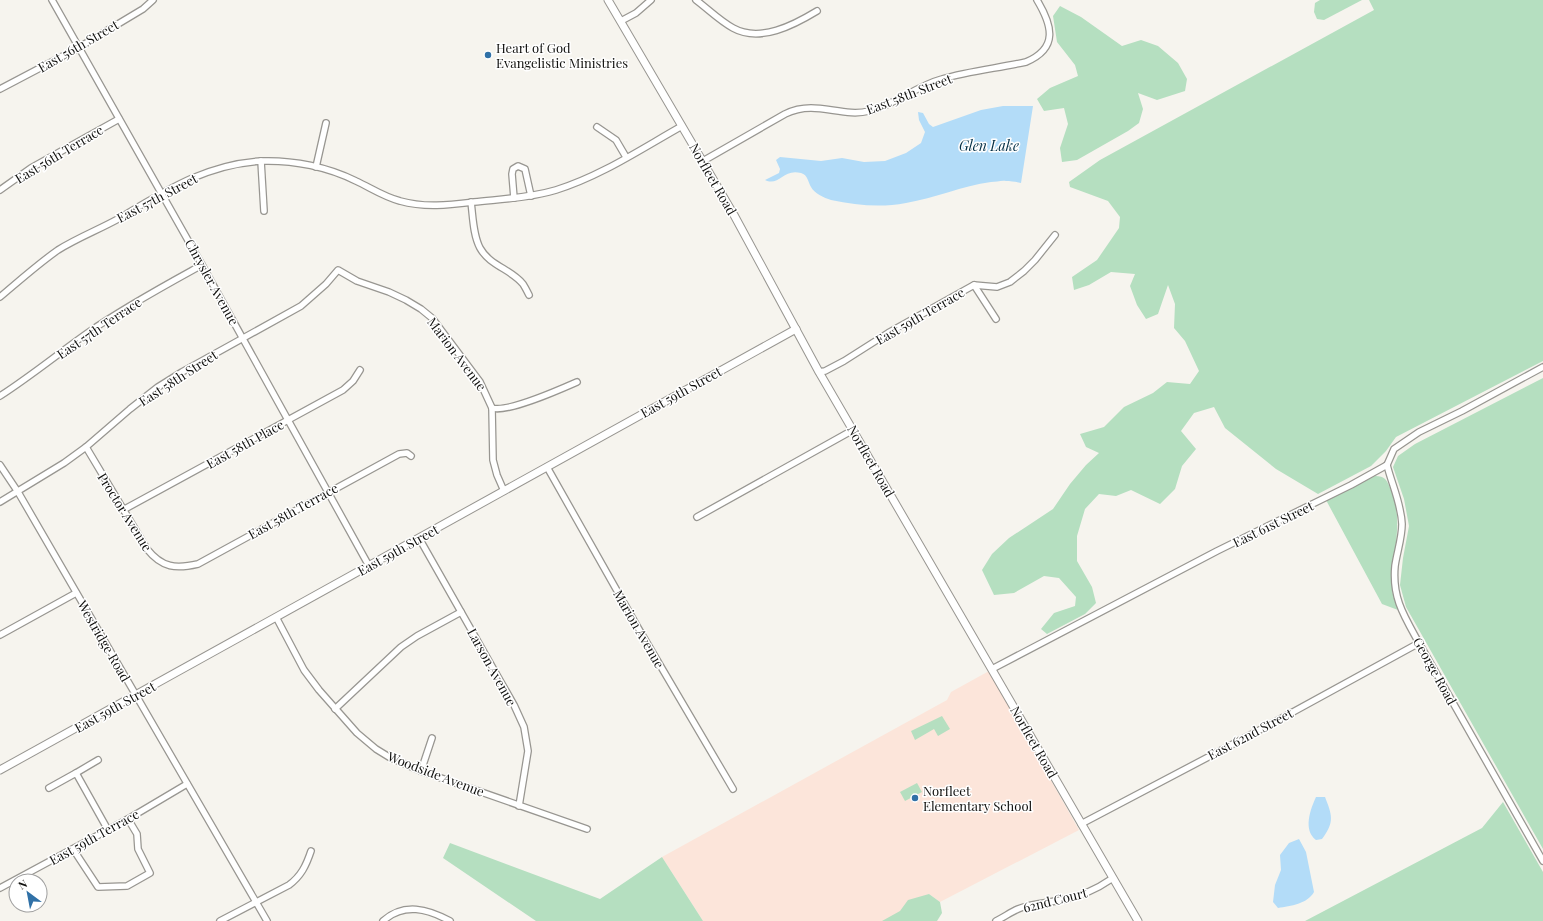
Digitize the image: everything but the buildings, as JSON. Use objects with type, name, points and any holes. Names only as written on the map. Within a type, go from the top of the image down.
[{"type":"street","name":"Chrysler Avenue","points":[[52,0],[202,264],[369,566]]},
{"type":"street","name":"East 56th Street","points":[[0,89],[78,48],[142,9],[153,0]]},
{"type":"street","name":"Norfleet Road","points":[[608,0],[734,214],[819,372],[1138,921]]},
{"type":"street","points":[[621,21],[636,13],[651,0]]},
{"type":"street","name":"East 58th Street","points":[[703,161],[785,114],[795,110],[811,108],[858,113],[869,111],[884,106],[942,79],[1026,62],[1036,58],[1042,53],[1050,38],[1048,19],[1037,0]]},
{"type":"street","points":[[700,1],[731,28],[739,32],[751,34],[764,33],[784,28],[817,11]]},
{"type":"street","name":"East 56th Terrace","points":[[0,190],[30,168],[119,119]]},
{"type":"street","points":[[316,166],[326,123]]},
{"type":"street","points":[[529,295],[523,284],[494,264],[480,249],[475,232],[471,202],[531,196],[577,182],[626,158],[682,126]]},
{"type":"street","points":[[597,127],[616,140],[626,158]]},
{"type":"street","points":[[261,162],[264,211]]},
{"type":"street","name":"East 57th Street","points":[[0,297],[37,266],[82,236],[111,222],[187,180],[220,168],[261,162],[295,163],[316,166],[336,172],[386,196],[409,204],[433,206],[471,202]]},
{"type":"street","points":[[514,198],[512,174],[513,169],[518,166],[525,169],[531,196]]},
{"type":"street","name":"East 59th Terrace","points":[[819,372],[825,371],[844,361],[888,333],[974,285],[997,287],[1010,282],[1035,260],[1055,235]]},
{"type":"street","name":"East 57th Terrace","points":[[0,396],[29,377],[89,332],[202,264]]},
{"type":"street","name":"East 58th Street","points":[[0,502],[64,463],[86,447],[158,387],[182,372],[301,306],[326,284],[338,270]]},
{"type":"street","name":"Marion Avenue","points":[[338,270],[357,281],[389,292],[406,300],[432,318],[480,382],[492,408],[493,460],[497,475],[504,491]]},
{"type":"street","points":[[974,285],[996,319]]},
{"type":"street","name":"East 59th Street","points":[[0,770],[796,329]]},
{"type":"street","points":[[1387,465],[1394,449],[1419,432],[1462,411],[1543,367]]},
{"type":"street","name":"East 58th Place","points":[[123,510],[343,390],[353,381],[360,370]]},
{"type":"street","points":[[492,408],[507,407],[537,400],[577,382]]},
{"type":"street","points":[[697,517],[853,430]]},
{"type":"street","name":"Proctor Avenue","points":[[86,447],[147,550],[159,561],[173,566]]},
{"type":"street","name":"East 58th Terrace","points":[[173,566],[183,567],[198,564],[399,454],[407,453],[411,456]]},
{"type":"street","name":"Westridge Road","points":[[0,465],[18,492],[267,921]]},
{"type":"street","name":"George Road","points":[[1387,465],[1398,498],[1402,524],[1395,566],[1394,586],[1401,610],[1418,643],[1543,861]]},
{"type":"street","name":"East 61st Street","points":[[992,669],[1211,554],[1351,485],[1387,465]]},
{"type":"street","name":"Marion Avenue","points":[[547,467],[637,626],[733,789]]},
{"type":"street","name":"Larson Avenue","points":[[419,538],[514,705],[524,727],[528,751],[519,806]]},
{"type":"street","points":[[0,635],[76,593]]},
{"type":"street","points":[[335,709],[401,647],[417,636],[461,612]]},
{"type":"street","name":"Woodside Avenue","points":[[276,617],[304,670],[319,690],[357,733],[376,749],[389,757],[421,771],[586,829]]},
{"type":"street","name":"East 62nd Street","points":[[1081,824],[1271,724],[1418,643]]},
{"type":"street","points":[[421,771],[432,738]]},
{"type":"street","points":[[49,788],[98,760]]},
{"type":"street","points":[[76,773],[108,830]]},
{"type":"street","name":"East 59th Terrace","points":[[0,888],[128,819],[187,784]]},
{"type":"street","points":[[73,849],[98,887],[127,886],[150,873],[138,849],[137,834],[128,819]]},
{"type":"street","points":[[220,921],[289,885],[297,879],[306,865],[311,851]]},
{"type":"street","name":"62nd Court","points":[[996,921],[1019,908],[1078,896],[1097,889],[1113,878]]},
{"type":"street","points":[[383,921],[395,913],[404,910],[419,909],[435,913],[450,921]]},
{"type":"shaded area","name":"Norfleet Elementary School","points":[[989,671],[1079,830],[940,902],[929,894],[892,921],[703,921],[662,857],[947,700],[951,692]]},
{"type":"green space","points":[[1320,0],[1362,0],[1324,20],[1317,19],[1314,12],[1315,3]]},
{"type":"green space","points":[[1369,0],[1543,0],[1543,361],[1396,437],[1386,451],[1371,466],[1318,494],[1276,469],[1225,428],[1214,407],[1194,413],[1181,431],[1196,449],[1182,466],[1175,489],[1160,504],[1131,490],[1116,496],[1099,494],[1085,509],[1077,536],[1077,561],[1092,587],[1096,603],[1085,614],[1047,634],[1041,629],[1054,613],[1075,606],[1076,597],[1059,578],[1044,576],[1014,593],[994,595],[982,570],[992,554],[1009,538],[1053,509],[1070,484],[1086,465],[1099,453],[1086,447],[1080,434],[1104,427],[1124,407],[1153,393],[1167,382],[1190,384],[1199,371],[1185,341],[1174,328],[1175,304],[1168,285],[1158,314],[1146,319],[1137,305],[1130,286],[1135,274],[1111,272],[1089,285],[1074,290],[1072,277],[1097,260],[1119,228],[1120,217],[1108,201],[1070,187],[1069,182],[1100,160],[1374,10]]},
{"type":"green space","points":[[1060,6],[1081,17],[1122,46],[1141,40],[1158,46],[1178,63],[1187,79],[1185,91],[1157,100],[1138,93],[1143,109],[1139,123],[1128,131],[1077,160],[1062,162],[1060,148],[1068,124],[1064,108],[1044,111],[1037,99],[1050,88],[1078,76],[1075,65],[1057,42],[1053,16]]},
{"type":"green space","points":[[1543,378],[1543,849],[1406,607],[1400,585],[1409,526],[1404,499],[1393,467],[1398,456],[1415,444]]},
{"type":"green space","points":[[1375,476],[1381,477],[1387,481],[1397,512],[1397,536],[1392,586],[1393,595],[1398,610],[1382,604],[1326,500]]},
{"type":"green space","points":[[942,716],[950,729],[938,736],[934,729],[915,740],[911,731]]},
{"type":"green space","points":[[917,783],[922,792],[905,801],[900,792]]},
{"type":"green space","points":[[1503,802],[1543,872],[1543,921],[1305,921],[1482,828]]},
{"type":"green space","points":[[450,843],[600,899],[662,857],[703,921],[536,921],[443,858]]},
{"type":"green space","points":[[929,894],[940,902],[942,913],[937,921],[882,921],[900,911],[908,900]]},
{"type":"water","name":"Glen Lake","points":[[1003,106],[1033,106],[1021,183],[1004,181],[991,182],[970,186],[917,201],[896,205],[877,206],[825,198],[814,191],[806,177],[801,173],[790,173],[778,180],[770,182],[765,180],[779,173],[780,169],[776,160],[780,157],[821,161],[842,158],[864,162],[885,161],[906,153],[921,143],[925,132],[919,120],[918,112],[923,113],[929,124],[933,127],[981,110]]},
{"type":"water","points":[[1316,797],[1325,797],[1331,814],[1331,823],[1322,839],[1316,840],[1310,831],[1309,820]]},
{"type":"water","points":[[1299,839],[1306,852],[1314,892],[1303,902],[1278,908],[1273,902],[1275,885],[1281,870],[1280,855],[1289,843]]},
{"type":"place","name":"Heart of God Evangelistic Ministries","points":[[488,55]]},
{"type":"place","name":"Norfleet Elementary School","points":[[915,798]]}]
